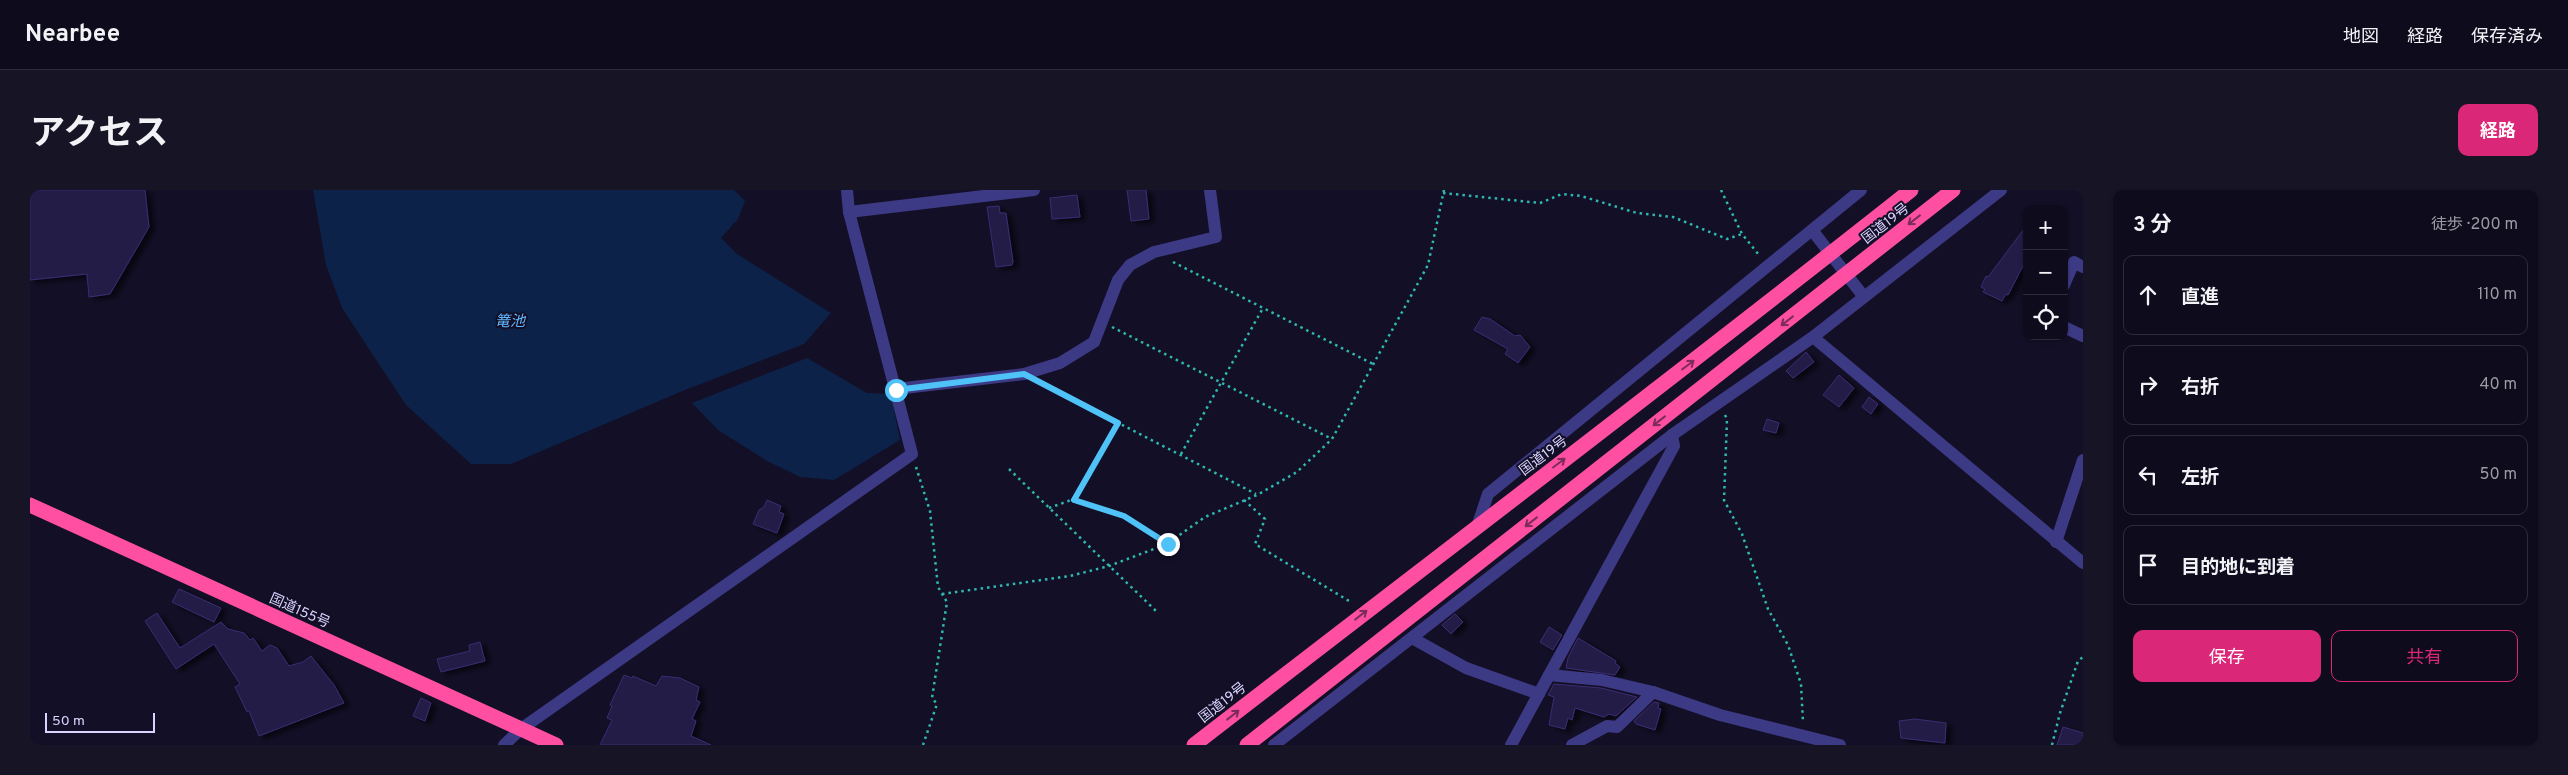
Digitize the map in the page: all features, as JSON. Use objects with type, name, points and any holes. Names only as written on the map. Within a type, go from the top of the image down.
[{"type":"highway","name":"国道19号","points":[[1194,745],[1478,524],[1718,343],[1911,190]]},
{"type":"highway","name":"国道19号","points":[[1247,745],[1953,190]]},
{"type":"highway","name":"国道155号","points":[[30,505],[556,745]]},
{"type":"street","points":[[504,745],[522,729],[912,454],[849,212],[847,190]]},
{"type":"street","points":[[849,212],[1034,190]]},
{"type":"street","points":[[896,390],[1024,374],[1060,363],[1094,342],[1118,280],[1130,265],[1154,252],[1216,237],[1210,190]]},
{"type":"street","points":[[1478,524],[1488,494],[1861,190]]},
{"type":"street","points":[[1274,745],[1672,435],[1813,337],[2001,190]]},
{"type":"street","points":[[1812,230],[1864,297]]},
{"type":"street","points":[[2068,275],[2074,262],[2083,267]]},
{"type":"street","points":[[2068,329],[2083,336]]},
{"type":"street","points":[[1813,337],[2083,563]]},
{"type":"street","points":[[1511,745],[1674,446],[1672,435]]},
{"type":"street","points":[[2056,542],[2083,460]]},
{"type":"street","points":[[2056,542],[2083,487]]},
{"type":"street","points":[[1412,638],[1466,668],[1539,694]]},
{"type":"street","points":[[1549,675],[1602,680],[1652,692],[1720,715],[1840,745]]},
{"type":"street","points":[[1572,745],[1607,726],[1617,727],[1652,692]]},
{"type":"path","points":[[1721,190],[1742,234],[1768,267]]},
{"type":"path","points":[[942,594],[1070,576],[1108,566],[1168,544],[1204,517],[1257,495],[1297,472],[1332,439],[1428,265],[1444,192],[1540,203],[1562,194],[1582,196],[1637,213],[1674,217],[1727,239],[1742,234]]},
{"type":"path","points":[[1154,252],[1373,364]]},
{"type":"path","points":[[1181,454],[1263,308]]},
{"type":"path","points":[[1102,322],[1332,439]]},
{"type":"path","points":[[1024,374],[1257,495]]},
{"type":"path","points":[[1719,402],[1727,419],[1724,500],[1742,534],[1768,609],[1788,645],[1800,684],[1804,736]]},
{"type":"path","points":[[1074,500],[1118,423]]},
{"type":"path","points":[[912,454],[930,511],[938,587],[947,602],[932,698],[937,704],[923,745]]},
{"type":"path","points":[[1009,469],[1156,611]]},
{"type":"path","points":[[1049,508],[1074,500],[1124,516],[1168,544]]},
{"type":"path","points":[[1244,500],[1265,519],[1255,544],[1349,601]]},
{"type":"path","points":[[2052,745],[2060,713],[2078,661],[2083,657]]},
{"type":"water","name":"篭池","points":[[313,190],[734,190],[745,201],[738,219],[721,238],[737,254],[831,313],[804,344],[680,392],[511,464],[471,464],[406,405],[342,308],[326,265]]},
{"type":"water","points":[[807,358],[867,393],[891,394],[900,440],[834,480],[800,477],[767,461],[718,430],[692,403]]},
{"type":"building","points":[[30,190],[145,190],[149,227],[110,294],[89,297],[87,274],[30,280]]},
{"type":"building","points":[[1127,190],[1146,190],[1149,219],[1131,221]]},
{"type":"building","points":[[1077,195],[1080,217],[1052,219],[1050,198]]},
{"type":"building","points":[[999,206],[1000,213],[1006,213],[1013,262],[1012,265],[996,267],[987,207]]},
{"type":"building","points":[[2023,230],[2023,266],[2008,295],[2006,294],[2002,301],[1983,292],[1985,289],[1981,287],[1986,276],[1988,277]]},
{"type":"building","points":[[1482,317],[1490,319],[1515,336],[1520,335],[1530,347],[1518,363],[1505,354],[1508,349],[1474,330]]},
{"type":"building","points":[[1806,352],[1814,362],[1793,378],[1786,371]]},
{"type":"building","points":[[1839,375],[1854,388],[1839,407],[1823,395]]},
{"type":"building","points":[[1869,397],[1878,404],[1871,414],[1862,407]]},
{"type":"building","points":[[1767,419],[1779,423],[1776,433],[1763,430]]},
{"type":"building","points":[[767,500],[781,506],[779,512],[784,514],[777,533],[753,524],[759,510],[764,507]]},
{"type":"building","points":[[179,589],[221,608],[214,622],[172,602]]},
{"type":"building","points":[[157,613],[180,648],[221,622],[228,629],[244,633],[250,640],[253,638],[262,651],[270,645],[277,648],[289,666],[303,662],[311,656],[334,685],[344,703],[259,736],[249,711],[247,712],[235,687],[240,684],[214,644],[176,669],[145,621]]},
{"type":"building","points":[[1455,614],[1463,622],[1451,634],[1442,625]]},
{"type":"building","points":[[1549,627],[1562,635],[1553,650],[1540,642]]},
{"type":"building","points":[[1578,638],[1616,661],[1615,663],[1620,667],[1615,675],[1566,668],[1568,658]]},
{"type":"building","points":[[480,642],[485,661],[441,672],[437,659],[470,651],[469,645]]},
{"type":"building","points":[[624,675],[632,678],[633,676],[656,686],[662,676],[680,678],[699,687],[696,700],[700,702],[692,719],[696,721],[691,736],[711,745],[600,745],[612,720],[607,718],[612,706],[610,705]]},
{"type":"building","points":[[1554,684],[1601,688],[1637,697],[1616,716],[1609,714],[1604,717],[1575,708],[1572,720],[1568,718],[1565,729],[1549,725],[1554,697],[1548,695]]},
{"type":"building","points":[[421,698],[431,703],[425,721],[413,716]]},
{"type":"building","points":[[1654,702],[1659,703],[1658,708],[1661,709],[1655,730],[1636,724],[1634,721]]},
{"type":"building","points":[[1915,719],[1946,723],[1945,743],[1901,738],[1899,721]]},
{"type":"building","points":[[2063,727],[2083,733],[2083,745],[2057,745]]},
{"type":"route","points":[[896,390],[1024,374],[1118,423],[1074,500],[1124,516],[1168,544]]}]
